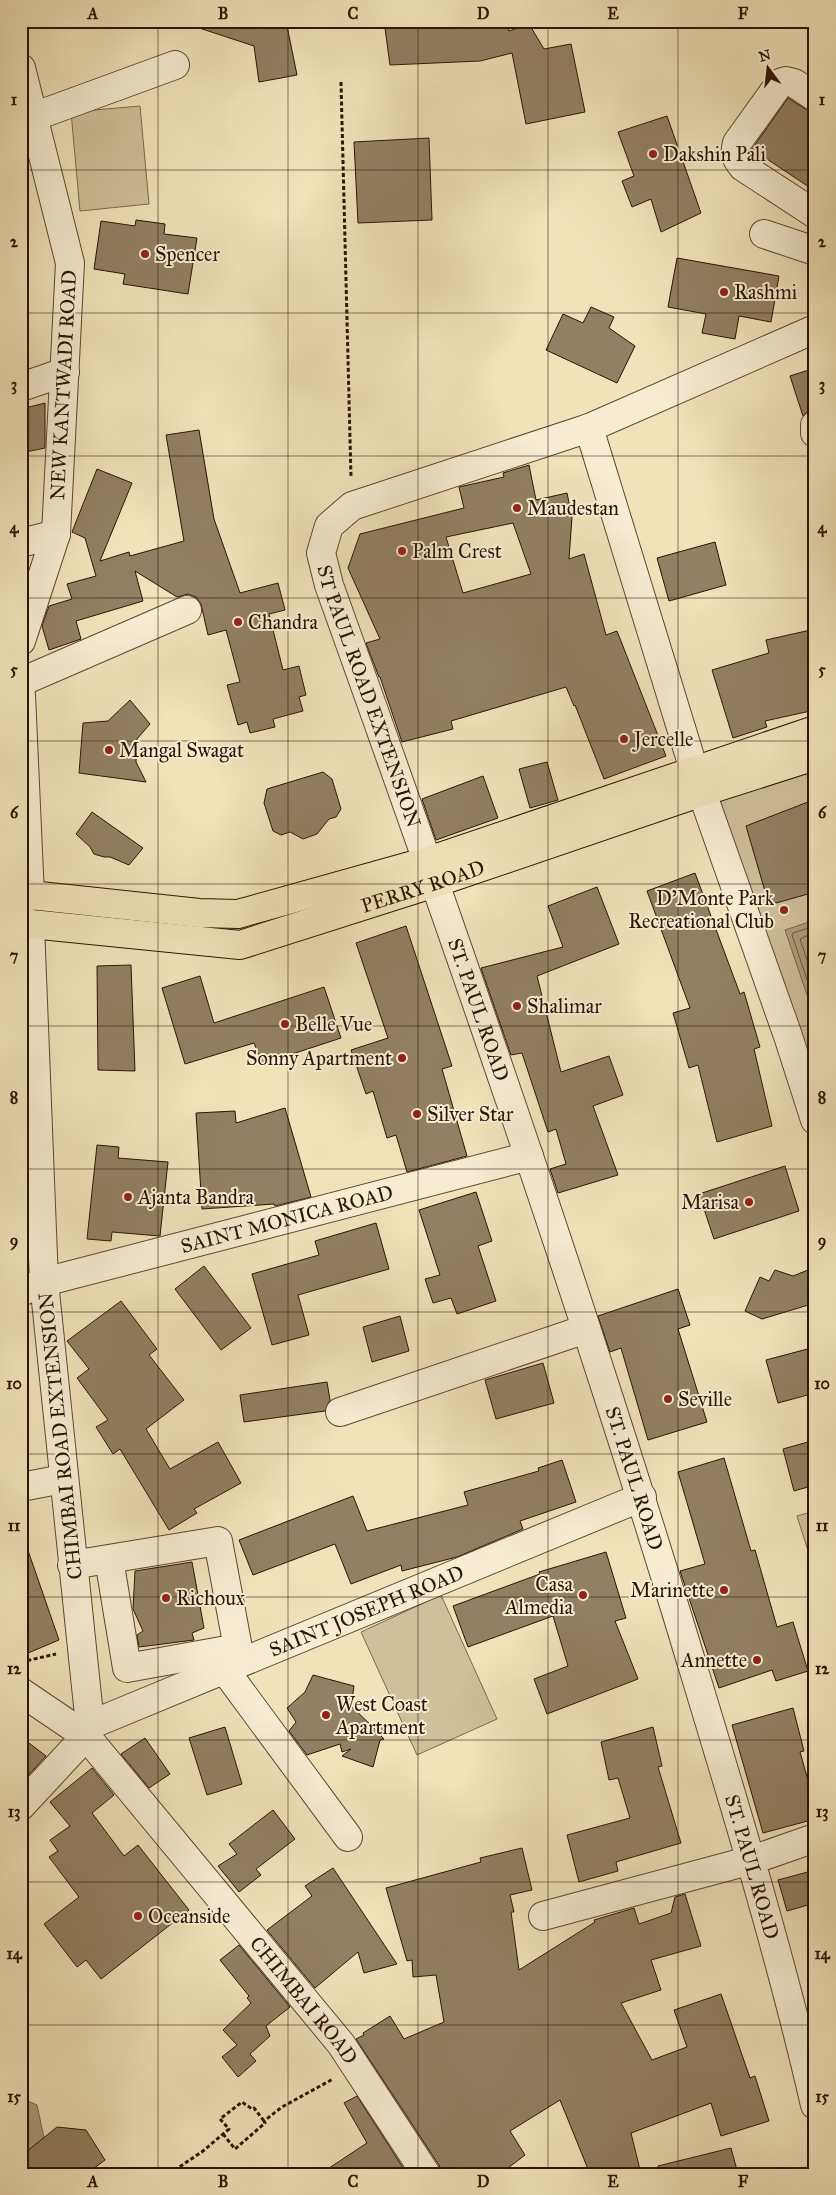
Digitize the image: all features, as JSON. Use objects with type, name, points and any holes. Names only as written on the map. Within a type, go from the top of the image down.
[{"type":"main road","name":"PERRY ROAD","points":[[26,924],[240,945],[432,872],[698,781],[815,730]]},
{"type":"main road","name":"PERRY ROAD","points":[[698,781],[815,756]]},
{"type":"main road","name":"PERRY ROAD","points":[[26,895],[199,913],[238,914],[432,872]]},
{"type":"main road","points":[[26,895],[26,924]]},
{"type":"street","points":[[27,116],[176,65]]},
{"type":"street","name":"NEW KANTWADI ROAD","points":[[21,68],[27,116],[70,263],[56,534],[21,641]]},
{"type":"street","points":[[815,97],[786,80],[780,84],[737,143],[735,151],[736,160],[743,167],[815,214]]},
{"type":"street","points":[[764,234],[815,251]]},
{"type":"street","points":[[352,506],[589,428],[815,328]]},
{"type":"street","points":[[21,387],[65,372]]},
{"type":"street","points":[[815,425],[815,433]]},
{"type":"street","points":[[589,428],[698,781],[788,1036],[815,1120]]},
{"type":"street","name":"ST PAUL ROAD EXTENSION","points":[[352,506],[330,526],[320,553],[329,586],[432,872]]},
{"type":"street","points":[[21,543],[56,534]]},
{"type":"street","points":[[21,682],[188,610]]},
{"type":"street","points":[[21,696],[26,895]]},
{"type":"street","name":"ST. PAUL ROAD","points":[[432,872],[642,1497],[752,1860],[805,2013],[815,2105]]},
{"type":"street","name":"CHIMBAI ROAD EXTENSION","points":[[26,924],[33,1287],[63,1480],[88,1730]]},
{"type":"street","name":"SAINT MONICA ROAD","points":[[33,1287],[529,1156]]},
{"type":"street","points":[[340,1412],[586,1329]]},
{"type":"street","points":[[21,1487],[63,1480]]},
{"type":"street","name":"SAINT JOSEPH ROAD","points":[[88,1730],[234,1660],[642,1497]]},
{"type":"street","points":[[72,1565],[218,1541],[234,1660],[348,1837]]},
{"type":"street","points":[[109,1559],[127,1668],[234,1660]]},
{"type":"street","name":"CHIMBAI ROAD","points":[[21,1692],[88,1730],[340,2044],[426,2174]]},
{"type":"street","points":[[21,1806],[88,1730]]},
{"type":"street","points":[[543,1916],[752,1860],[815,1838]]},
{"type":"path","points":[[341,82],[352,506]]},
{"type":"path","points":[[21,1662],[81,1648]]},
{"type":"path","points":[[223,2134],[235,2149],[265,2123],[264,2121],[282,2108],[354,2065]]},
{"type":"path","points":[[169,2174],[203,2151],[229,2129],[220,2119],[242,2102],[252,2109],[254,2108],[264,2121]]},
{"type":"shaded area","points":[[140,106],[149,204],[80,211],[71,112]]},
{"type":"shaded area","name":"D'Monte Park Recreational Club","points":[[815,762],[815,1096],[717,792]]},
{"type":"shaded area","points":[[815,1511],[815,1573],[797,1516]]},
{"type":"shaded area","points":[[441,1595],[497,1719],[417,1755],[361,1632]]},
{"type":"water","points":[[815,920],[815,995],[808,998],[785,930]]},
{"type":"water","points":[[21,2098],[37,2105],[47,2152],[21,2173]]},
{"type":"building","points":[[190,21],[286,21],[297,75],[259,82],[254,46],[190,25]]},
{"type":"building","points":[[384,21],[507,21],[509,31],[529,24],[544,49],[571,44],[585,112],[526,124],[512,53],[480,61],[390,65]]},
{"type":"building","points":[[788,98],[815,115],[815,191],[752,149]]},
{"type":"building","name":"Dakshin Pali","points":[[667,116],[701,213],[661,232],[651,199],[632,207],[622,181],[634,176],[618,132]]},
{"type":"building","points":[[429,138],[432,220],[358,223],[354,142]]},
{"type":"building","name":"Spencer","points":[[136,220],[165,224],[164,234],[197,238],[188,294],[123,284],[125,274],[94,269],[101,221],[135,226]]},
{"type":"building","name":"Rashmi","points":[[677,258],[779,276],[771,322],[739,316],[735,339],[702,333],[706,314],[668,307]]},
{"type":"building","points":[[591,307],[614,317],[609,328],[635,346],[617,383],[546,350],[563,314],[583,323]]},
{"type":"building","points":[[815,368],[815,409],[808,411],[803,416],[790,376]]},
{"type":"building","points":[[45,403],[45,448],[21,453],[21,409]]},
{"type":"building","points":[[199,430],[214,519],[240,593],[278,583],[285,610],[269,614],[283,670],[299,666],[306,695],[299,697],[303,711],[273,719],[275,727],[250,733],[247,722],[238,725],[227,685],[240,682],[226,630],[208,635],[201,604],[196,597],[188,594],[177,597],[135,571],[143,601],[76,621],[81,639],[49,650],[42,626],[49,606],[72,599],[67,584],[96,576],[85,538],[72,532],[97,469],[132,483],[100,561],[129,552],[130,556],[184,541],[166,435]]},
{"type":"building","points":[[529,465],[536,500],[567,493],[572,517],[569,559],[584,554],[606,635],[617,631],[666,756],[604,779],[566,687],[451,721],[453,729],[402,742],[380,677],[366,643],[380,639],[348,568],[360,534],[464,508],[459,487],[504,477],[503,473]],"holes":[[[513,523],[531,574],[463,593],[446,537]]]},
{"type":"building","points":[[715,542],[726,585],[669,601],[657,558]]},
{"type":"building","points":[[815,629],[815,710],[765,721],[767,727],[733,738],[712,670],[769,653],[766,640]]},
{"type":"building","name":"Mangal Swagat","points":[[130,700],[150,724],[137,739],[136,762],[146,782],[79,773],[83,723],[108,721]]},
{"type":"building","points":[[547,762],[558,800],[530,808],[519,769]]},
{"type":"building","points":[[323,772],[332,779],[341,809],[336,817],[329,819],[317,834],[303,839],[290,832],[281,835],[273,831],[264,803],[267,789]]},
{"type":"building","points":[[483,776],[498,818],[436,840],[422,799]]},
{"type":"building","name":"D'Monte Park Recreational Club","points":[[808,802],[815,818],[815,892],[769,905],[746,826]]},
{"type":"building","points":[[92,812],[143,848],[129,865],[110,857],[94,854],[90,847],[76,834]]},
{"type":"building","points":[[695,873],[740,994],[744,992],[760,1047],[754,1049],[772,1126],[717,1142],[698,1065],[689,1068],[673,1013],[690,1008],[647,891]]},
{"type":"building","points":[[597,887],[619,944],[537,976],[561,1072],[609,1056],[623,1095],[593,1106],[618,1175],[558,1193],[550,1169],[566,1164],[556,1129],[548,1132],[522,1053],[511,1055],[481,968],[563,947],[548,906]]},
{"type":"building","points":[[406,926],[452,1066],[442,1069],[467,1156],[407,1172],[396,1135],[387,1138],[373,1091],[366,1094],[351,1050],[388,1038],[356,943]]},
{"type":"building","points":[[131,965],[135,1071],[98,1070],[97,966]]},
{"type":"building","points":[[200,976],[214,1023],[324,987],[341,1038],[262,1064],[254,1043],[185,1064],[162,988]]},
{"type":"building","points":[[285,1108],[311,1197],[275,1206],[274,1204],[202,1209],[196,1113],[235,1111],[236,1123]]},
{"type":"building","name":"Ajanta Bandra","points":[[97,1145],[119,1147],[118,1158],[168,1162],[160,1236],[112,1232],[111,1241],[87,1239]]},
{"type":"building","name":"Marisa","points":[[785,1166],[799,1211],[714,1239],[699,1194]]},
{"type":"building","points":[[476,1192],[492,1241],[478,1246],[496,1301],[457,1314],[451,1298],[433,1303],[425,1279],[440,1275],[419,1210]]},
{"type":"building","points":[[376,1223],[389,1269],[298,1295],[309,1335],[272,1345],[252,1274],[319,1255],[315,1241]]},
{"type":"building","points":[[204,1266],[251,1328],[221,1350],[175,1289]]},
{"type":"building","points":[[775,1270],[793,1276],[808,1270],[815,1289],[815,1303],[762,1319],[745,1311],[760,1277],[769,1281]]},
{"type":"building","points":[[678,1289],[690,1325],[678,1329],[707,1422],[648,1440],[621,1348],[610,1352],[598,1316]]},
{"type":"building","points":[[121,1301],[157,1349],[149,1355],[184,1400],[146,1429],[170,1469],[218,1442],[241,1483],[194,1509],[197,1513],[169,1530],[120,1449],[113,1454],[96,1427],[108,1420],[77,1378],[89,1369],[67,1341]]},
{"type":"building","points":[[400,1316],[409,1351],[372,1362],[363,1327]]},
{"type":"building","points":[[815,1347],[815,1393],[778,1403],[766,1360]]},
{"type":"building","points":[[543,1363],[554,1403],[496,1419],[485,1380]]},
{"type":"building","points":[[327,1382],[330,1400],[325,1411],[244,1422],[240,1395]]},
{"type":"building","points":[[815,1440],[815,1485],[794,1491],[783,1449]]},
{"type":"building","points":[[724,1458],[751,1551],[755,1550],[777,1627],[793,1622],[808,1671],[776,1681],[772,1670],[719,1688],[680,1571],[705,1564],[678,1472]]},
{"type":"building","points":[[562,1460],[576,1502],[520,1521],[523,1529],[457,1557],[402,1571],[401,1565],[351,1584],[335,1544],[253,1575],[239,1540],[353,1496],[367,1531],[468,1505],[464,1492],[539,1471],[538,1468]]},
{"type":"building","points":[[24,1539],[59,1640],[21,1656],[21,1540]]},
{"type":"building","points":[[606,1552],[626,1618],[615,1621],[638,1679],[547,1714],[534,1679],[568,1666],[553,1616],[468,1647],[453,1606],[540,1574],[539,1572]]},
{"type":"building","name":"Richoux","points":[[192,1562],[204,1628],[192,1633],[194,1640],[139,1647],[137,1635],[143,1631],[133,1609],[135,1571]]},
{"type":"building","name":"West Coast Apartment","points":[[313,1675],[354,1686],[351,1706],[376,1730],[384,1723],[381,1736],[384,1739],[380,1740],[373,1767],[342,1756],[351,1749],[342,1752],[340,1744],[307,1755],[289,1731],[296,1722],[287,1708],[305,1692]]},
{"type":"building","points":[[793,1708],[804,1751],[800,1752],[815,1805],[815,1819],[763,1833],[732,1725]]},
{"type":"building","points":[[225,1727],[242,1784],[207,1795],[189,1738]]},
{"type":"building","points":[[653,1727],[662,1766],[658,1767],[681,1843],[616,1862],[618,1871],[579,1882],[567,1835],[630,1818],[618,1778],[609,1780],[601,1742]]},
{"type":"building","points":[[21,1737],[46,1756],[21,1783]]},
{"type":"building","points":[[145,1738],[170,1774],[149,1788],[121,1754]]},
{"type":"building","name":"Oceanside","points":[[92,1768],[114,1795],[92,1813],[124,1856],[138,1845],[189,1910],[101,1979],[86,1960],[77,1967],[44,1924],[79,1897],[49,1857],[58,1851],[50,1840],[70,1826],[50,1802]]},
{"type":"building","points":[[273,1810],[295,1839],[256,1869],[261,1875],[239,1892],[218,1866],[237,1854],[229,1844]]},
{"type":"building","points":[[522,1848],[532,1890],[510,1895],[514,1912],[511,1912],[519,1970],[595,1922],[594,1920],[634,1908],[639,1924],[671,1913],[675,1897],[685,1894],[701,1946],[651,1960],[661,1990],[621,2003],[652,2060],[687,2047],[674,2010],[721,1994],[750,2078],[755,2076],[769,2121],[721,2136],[711,2103],[631,2133],[641,2174],[590,2174],[560,2100],[510,2131],[525,2155],[500,2174],[442,2174],[439,2165],[356,2039],[390,2016],[404,2039],[444,2022],[436,1975],[413,1977],[412,1960],[407,1961],[386,1888],[481,1862],[480,1858]]},
{"type":"building","points":[[333,1868],[397,1964],[364,1973],[358,1952],[315,1988],[267,1930],[312,1896],[305,1886]]},
{"type":"building","points":[[815,1870],[815,1903],[787,1911],[778,1880]]},
{"type":"building","points":[[239,1945],[290,2007],[266,2026],[270,2036],[250,2054],[256,2061],[238,2077],[222,2057],[237,2045],[223,2030],[251,2003],[247,1998],[249,1996],[220,1960]]},
{"type":"building","points":[[357,2096],[407,2174],[320,2174],[367,2143],[344,2103]]},
{"type":"building","points":[[57,2127],[86,2130],[105,2160],[86,2174],[28,2174],[21,2165],[21,2156]]},
{"type":"building","points":[[731,2148],[738,2174],[658,2174],[658,2166]]},
{"type":"place","name":"Dakshin Pali","points":[[653,154]]},
{"type":"place","name":"Spencer","points":[[145,254]]},
{"type":"place","name":"Rashmi","points":[[724,292]]},
{"type":"place","name":"Maudestan","points":[[517,508]]},
{"type":"place","name":"Palm Crest","points":[[402,551]]},
{"type":"place","name":"Chandra","points":[[238,622]]},
{"type":"place","name":"Jercelle","points":[[624,739]]},
{"type":"place","name":"Mangal Swagat","points":[[109,750]]},
{"type":"place","name":"D'Monte Park Recreational Club","points":[[784,910]]},
{"type":"place","name":"Shalimar","points":[[517,1006]]},
{"type":"place","name":"Belle Vue","points":[[285,1024]]},
{"type":"place","name":"Sonny Apartment","points":[[402,1058]]},
{"type":"place","name":"Silver Star","points":[[417,1114]]},
{"type":"place","name":"Ajanta Bandra","points":[[128,1197]]},
{"type":"place","name":"Marisa","points":[[749,1202]]},
{"type":"place","name":"Seville","points":[[668,1399]]},
{"type":"place","name":"Marinette","points":[[724,1590]]},
{"type":"place","name":"Casa Almedia","points":[[583,1595]]},
{"type":"place","name":"Richoux","points":[[166,1598]]},
{"type":"place","name":"Annette","points":[[757,1660]]},
{"type":"place","name":"West Coast Apartment","points":[[326,1715]]},
{"type":"place","name":"Oceanside","points":[[138,1916]]}]
